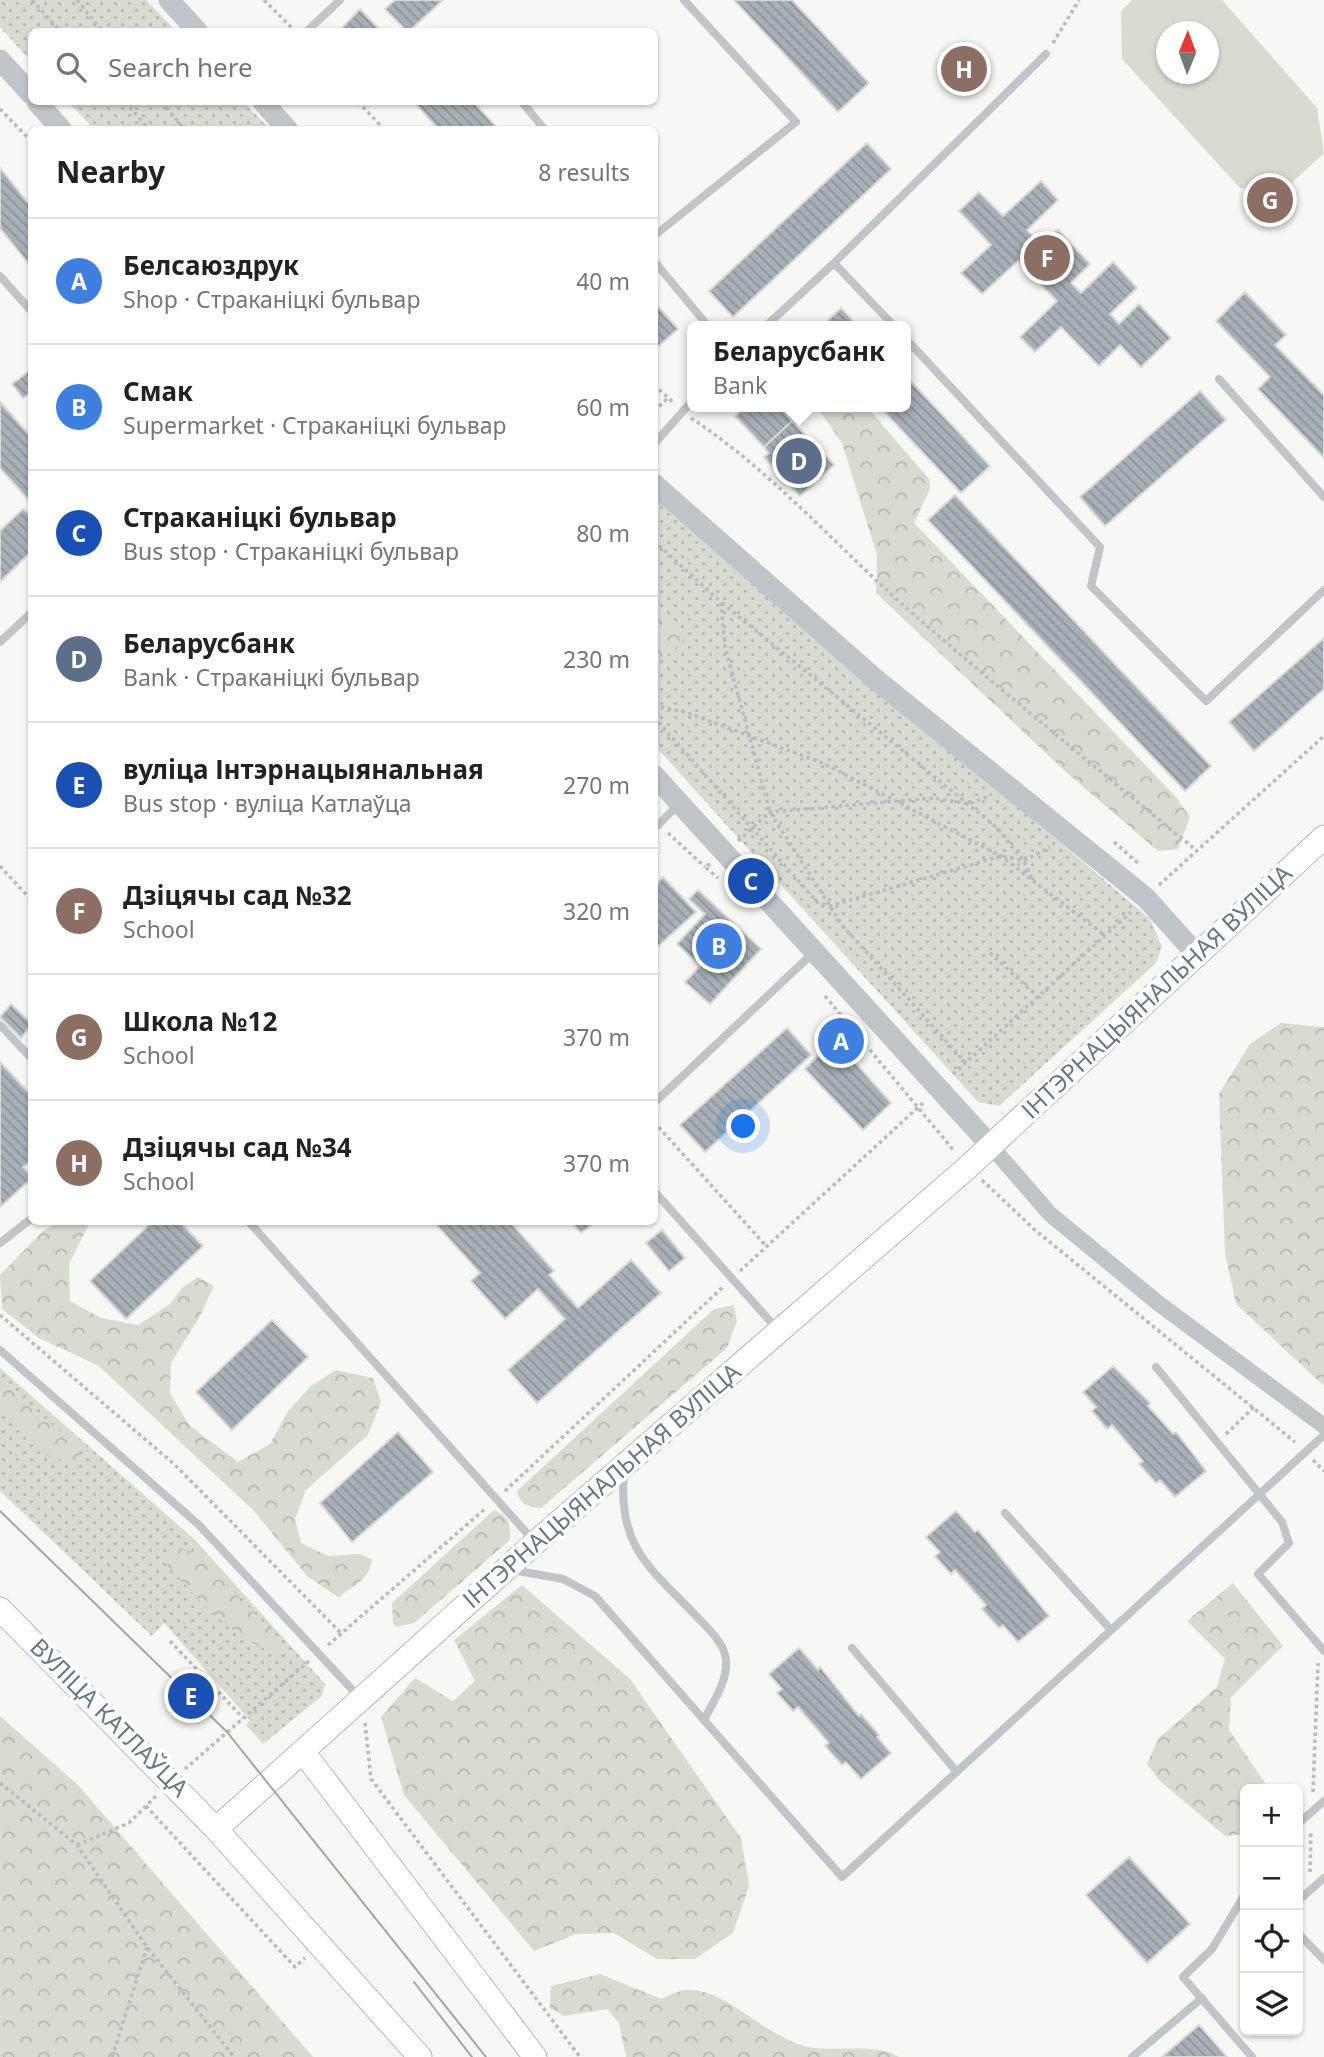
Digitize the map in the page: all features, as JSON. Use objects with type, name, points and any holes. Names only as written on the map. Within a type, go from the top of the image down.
[{"type":"main road","name":"ІНТЭРНАЦЫЯНАЛЬНАЯ ВУЛІЦА","points":[[216,1829],[304,1753],[505,1569],[991,1146],[1324,837]]},
{"type":"main road","name":"ВУЛІЦА КАТЛАЎЦА","points":[[0,1609],[171,1781],[420,2057]]},
{"type":"main road","points":[[304,1753],[535,2057]]},
{"type":"street","points":[[169,0],[194,28]]},
{"type":"street","points":[[0,60],[28,91]]},
{"type":"street","points":[[40,105],[58,126]]},
{"type":"street","points":[[266,105],[284,126]]},
{"type":"street","points":[[658,488],[874,678],[1072,835],[1146,898],[1198,954]]},
{"type":"street","points":[[658,779],[1050,1214],[1158,1303],[1324,1426]]},
{"type":"lane","points":[[310,28],[340,0]]},
{"type":"lane","points":[[658,233],[796,122],[684,0]]},
{"type":"lane","points":[[771,321],[1046,54]]},
{"type":"lane","points":[[524,105],[542,126]]},
{"type":"lane","points":[[834,262],[889,321]]},
{"type":"lane","points":[[658,266],[704,321]]},
{"type":"lane","points":[[0,276],[28,308]]},
{"type":"lane","points":[[911,344],[1100,547],[1091,586],[1206,701],[1324,590]]},
{"type":"lane","points":[[1219,379],[1324,497]]},
{"type":"lane","points":[[658,439],[687,406]]},
{"type":"lane","points":[[0,642],[28,616]]},
{"type":"lane","points":[[658,825],[680,803]]},
{"type":"lane","points":[[658,1099],[815,951]]},
{"type":"lane","points":[[0,1025],[28,1055]]},
{"type":"lane","points":[[658,1196],[780,1331]]},
{"type":"lane","points":[[0,1243],[28,1221]]},
{"type":"lane","points":[[252,1225],[498,1498],[535,1543]]},
{"type":"lane","points":[[0,1350],[199,1525],[362,1700]]},
{"type":"lane","points":[[1156,1367],[1262,1494],[1282,1522],[1289,1544],[1258,1574],[1322,1648]]},
{"type":"lane","points":[[505,1569],[563,1579],[595,1596],[842,1877],[1324,1435]]},
{"type":"lane","points":[[625,1464],[622,1495],[626,1523],[638,1554],[714,1633],[727,1658],[724,1680],[704,1720]]},
{"type":"lane","points":[[1005,1513],[1111,1630]]},
{"type":"lane","points":[[852,1648],[957,1772]]},
{"type":"lane","points":[[1303,1819],[1324,1801]]},
{"type":"lane","points":[[1303,1896],[1324,1878]]},
{"type":"lane","points":[[1240,1902],[1212,1949],[1184,1977],[1252,2057]]},
{"type":"lane","points":[[1303,1938],[1324,1960]]},
{"type":"lane","points":[[1132,2057],[1202,1998]]},
{"type":"path","points":[[32,0],[57,28]]},
{"type":"path","points":[[77,0],[100,28]]},
{"type":"path","points":[[264,0],[291,28]]},
{"type":"path","points":[[1046,54],[1079,0]]},
{"type":"path","points":[[128,105],[146,126]]},
{"type":"path","points":[[164,105],[182,126]]},
{"type":"path","points":[[361,105],[381,126]]},
{"type":"path","points":[[0,109],[28,138]]},
{"type":"path","points":[[658,389],[682,412],[723,439],[917,618],[1197,851]]},
{"type":"path","points":[[658,407],[668,398]]},
{"type":"path","points":[[658,545],[721,602],[996,827],[1024,861],[1032,879]]},
{"type":"path","points":[[721,602],[725,647],[770,812],[842,925],[967,1063]]},
{"type":"path","points":[[658,707],[685,712],[825,764],[1001,856],[1104,935]]},
{"type":"path","points":[[658,722],[817,902],[830,906],[1001,856],[1024,861],[1072,835]]},
{"type":"path","points":[[77,1845],[130,1822],[171,1781],[498,1498],[937,1088],[1324,736]]},
{"type":"path","points":[[705,867],[770,812],[933,798]]},
{"type":"path","points":[[658,829],[718,878]]},
{"type":"path","points":[[0,866],[28,897]]},
{"type":"path","points":[[990,953],[1038,997]]},
{"type":"path","points":[[658,1126],[767,1247]]},
{"type":"path","points":[[0,1315],[174,1464],[341,1633]]},
{"type":"path","points":[[1218,1441],[1255,1406]]},
{"type":"path","points":[[170,1641],[243,1718]]},
{"type":"path","points":[[1309,1891],[1322,1648]]},
{"type":"path","points":[[362,1700],[371,1779],[580,2057]]},
{"type":"path","points":[[0,1783],[77,1845],[147,1947],[234,2057]]},
{"type":"path","points":[[146,1806],[295,1967],[320,1945]]},
{"type":"path","points":[[112,2057],[147,1947]]},
{"type":"green space","points":[[0,0],[146,0],[173,28],[28,28],[28,58],[0,27]]},
{"type":"green space","points":[[1132,0],[1222,0],[1317,108],[1324,153],[1282,192],[1240,188],[1122,59],[1121,11]]},
{"type":"green space","points":[[71,105],[246,105],[267,126],[91,126]]},
{"type":"green space","points":[[820,412],[871,412],[929,479],[930,489],[914,523],[1176,797],[1190,817],[1178,849],[1158,851],[1066,772],[876,593],[877,555],[842,443]]},
{"type":"green space","points":[[658,500],[1150,919],[1162,947],[1156,963],[999,1106],[978,1102],[658,749]]},
{"type":"green space","points":[[658,613],[684,640],[658,663]]},
{"type":"green space","points":[[1281,1023],[1324,1027],[1324,1386],[1236,1304],[1225,1253],[1219,1094],[1250,1044]]},
{"type":"green space","points":[[53,1225],[88,1225],[69,1264],[70,1301],[101,1318],[138,1325],[170,1304],[182,1288],[198,1277],[214,1286],[200,1316],[171,1363],[170,1393],[189,1425],[238,1462],[270,1444],[288,1411],[311,1386],[336,1370],[373,1378],[381,1402],[368,1435],[306,1490],[295,1519],[301,1543],[328,1556],[359,1554],[372,1559],[368,1572],[360,1581],[338,1597],[307,1576],[254,1511],[99,1366],[39,1338],[2,1309],[0,1275],[44,1230]]},
{"type":"green space","points":[[734,1305],[737,1321],[727,1348],[541,1508],[528,1506],[520,1499],[517,1491],[714,1309]]},
{"type":"green space","points":[[0,1368],[195,1540],[325,1684],[322,1696],[263,1744],[246,1725],[250,1720],[164,1623],[152,1636],[0,1491]]},
{"type":"green space","points":[[0,1380],[75,1444],[81,1457],[76,1464],[49,1457],[0,1405]]},
{"type":"green space","points":[[494,1510],[508,1521],[510,1540],[414,1623],[396,1627],[393,1623],[392,1603]]},
{"type":"green space","points":[[181,1548],[202,1557],[275,1635],[281,1647],[279,1654],[230,1628],[188,1588],[163,1560],[167,1552]]},
{"type":"green space","points":[[1233,1583],[1283,1646],[1231,1697],[1229,1730],[1266,1784],[1240,1784],[1240,1834],[1225,1836],[1159,1780],[1147,1764],[1158,1739],[1217,1687],[1225,1659],[1187,1621]]},
{"type":"green space","points":[[522,1585],[630,1679],[741,1838],[749,1886],[733,1933],[695,1959],[657,1959],[614,1933],[576,1934],[534,1951],[404,1795],[381,1717],[415,1678],[453,1701],[475,1681],[454,1640]]},
{"type":"green space","points":[[0,1716],[78,1785],[313,2057],[0,2057]]},
{"type":"green space","points":[[600,1974],[661,1999],[684,1990],[702,1991],[731,2005],[776,2034],[808,2047],[879,2050],[899,2057],[626,2057],[619,2023],[607,2009],[564,2016],[550,2008],[551,1986]]},
{"type":"building","points":[[395,0],[443,0],[412,28],[404,28],[385,9]]},
{"type":"building","points":[[734,0],[792,0],[869,83],[838,112]]},
{"type":"building","points":[[360,9],[378,28],[342,28]]},
{"type":"building","points":[[417,105],[477,105],[495,126],[435,126]]},
{"type":"building","points":[[867,143],[891,169],[733,317],[709,291]]},
{"type":"building","points":[[0,168],[28,203],[28,263],[0,228]]},
{"type":"building","points":[[1041,181],[1058,200],[1027,230],[1041,245],[1058,230],[1090,264],[1071,283],[1081,293],[1113,262],[1137,288],[1110,314],[1119,324],[1139,304],[1171,338],[1141,367],[1120,345],[1099,366],[1061,327],[1035,352],[1020,337],[1057,301],[1018,261],[982,294],[961,273],[991,245],[959,211],[979,192],[1003,216]]},
{"type":"building","points":[[1245,292],[1286,335],[1275,345],[1324,395],[1324,458],[1258,389],[1270,377],[1216,321]]},
{"type":"building","points":[[658,306],[678,329],[658,346]]},
{"type":"building","points":[[841,308],[853,321],[827,321]]},
{"type":"building","points":[[28,372],[28,395],[23,398],[12,384]]},
{"type":"building","points":[[911,381],[990,466],[961,493],[885,412],[911,412]]},
{"type":"building","points":[[1200,391],[1226,420],[1105,526],[1080,497]]},
{"type":"building","points":[[0,402],[28,434],[28,500],[0,468]]},
{"type":"building","points":[[739,412],[784,412],[792,421],[764,447],[735,416]]},
{"type":"building","points":[[792,421],[834,465],[800,496],[764,457],[769,453],[764,447]]},
{"type":"building","points":[[955,495],[1211,766],[1185,791],[928,520]]},
{"type":"building","points":[[23,509],[28,513],[28,555],[0,582],[0,531]]},
{"type":"building","points":[[1324,638],[1324,689],[1254,751],[1229,722]]},
{"type":"building","points":[[663,877],[696,912],[658,946],[658,882]]},
{"type":"building","points":[[698,890],[761,949],[710,1004],[685,982],[700,966],[677,944],[705,914],[689,899]]},
{"type":"building","points":[[11,1004],[28,1020],[28,1029],[21,1038],[0,1017]]},
{"type":"building","points":[[787,1028],[811,1055],[705,1152],[680,1125]]},
{"type":"building","points":[[834,1039],[891,1103],[863,1130],[805,1069]]},
{"type":"building","points":[[0,1062],[28,1092],[28,1163],[23,1167],[28,1173],[28,1182],[0,1207]]},
{"type":"building","points":[[149,1225],[183,1225],[203,1246],[126,1319],[90,1281]]},
{"type":"building","points":[[437,1225],[513,1225],[554,1271],[549,1275],[578,1308],[631,1260],[661,1293],[537,1403],[508,1370],[565,1319],[538,1289],[505,1319],[471,1281],[480,1273]]},
{"type":"building","points":[[574,1225],[591,1225],[581,1233]]},
{"type":"building","points":[[662,1230],[685,1258],[669,1271],[646,1243]]},
{"type":"building","points":[[272,1320],[308,1357],[232,1430],[196,1392]]},
{"type":"building","points":[[1113,1366],[1150,1403],[1148,1406],[1173,1434],[1176,1432],[1206,1471],[1175,1497],[1160,1480],[1156,1483],[1139,1464],[1143,1461],[1112,1425],[1107,1429],[1092,1411],[1096,1407],[1083,1392]]},
{"type":"building","points":[[398,1432],[433,1472],[352,1542],[320,1503]]},
{"type":"building","points":[[956,1511],[975,1532],[978,1530],[1049,1616],[1018,1642],[1003,1625],[999,1628],[982,1609],[986,1605],[955,1570],[951,1574],[935,1556],[940,1552],[926,1537]]},
{"type":"building","points":[[799,1648],[818,1670],[820,1667],[859,1716],[861,1714],[879,1735],[877,1737],[891,1753],[861,1779],[846,1762],[842,1765],[825,1746],[829,1743],[798,1707],[793,1711],[777,1693],[782,1689],[769,1674]]},
{"type":"building","points":[[1129,1857],[1190,1924],[1147,1963],[1086,1895]]},
{"type":"building","points":[[1199,2025],[1227,2057],[1162,2057]]},
{"type":"tram line","points":[[0,1511],[227,1732],[486,2057]]},
{"type":"tram line","points":[[414,1982],[472,2057]]},
{"type":"place","name":"Дзіцячы сад №34","points":[[964,69]]},
{"type":"place","name":"Школа №12","points":[[1270,200]]},
{"type":"place","name":"Дзіцячы сад №32","points":[[1047,258]]},
{"type":"place","name":"Беларусбанк","points":[[799,461]]},
{"type":"place","name":"Страканіцкі бульвар","points":[[751,881]]},
{"type":"place","name":"Смак","points":[[719,946]]},
{"type":"place","name":"Белсаюздрук","points":[[841,1041]]},
{"type":"place","name":"вуліца Інтэрнацыянальная","points":[[191,1696]]}]
